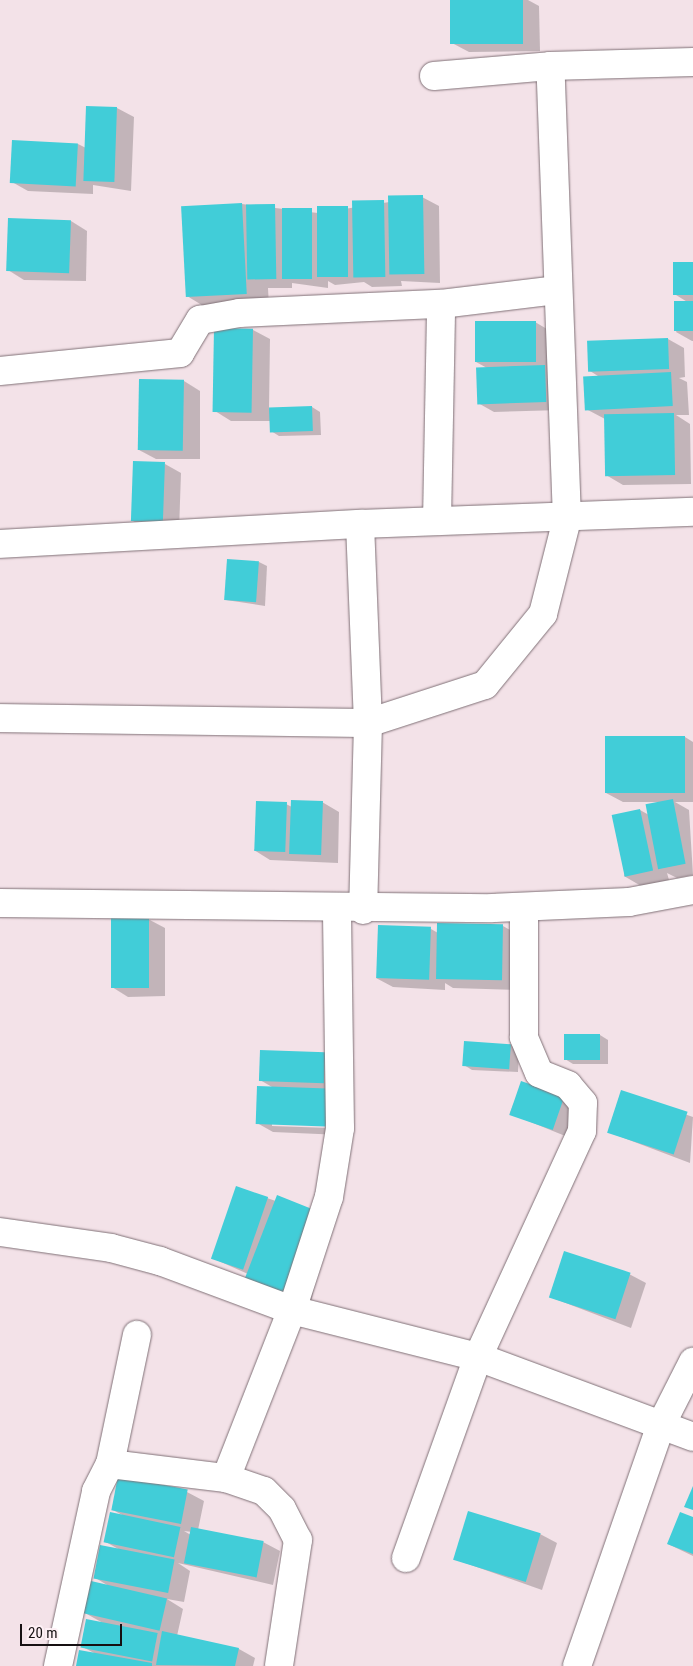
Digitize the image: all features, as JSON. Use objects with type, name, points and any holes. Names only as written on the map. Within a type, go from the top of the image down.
[{"type":"street","points":[[434,76],[550,66],[693,62]]},
{"type":"street","points":[[0,718],[368,723],[486,685],[543,614],[567,519],[556,290],[550,66]]},
{"type":"street","points":[[0,372],[180,353],[200,320],[239,313],[441,304],[556,290]]},
{"type":"street","points":[[436,521],[441,304]]},
{"type":"street","points":[[0,544],[360,524],[567,519],[693,512]]},
{"type":"street","points":[[226,1478],[292,1310],[329,1197],[340,1128],[350,909],[368,723],[360,524]]},
{"type":"street","points":[[0,903],[350,909],[524,907],[630,902],[693,890]]},
{"type":"street","points":[[406,1558],[478,1357],[570,1162],[585,1113],[583,1103],[568,1085],[539,1073],[524,1037],[524,907]]},
{"type":"street","points":[[0,1232],[119,1250],[292,1310],[478,1357],[693,1437]]},
{"type":"street","points":[[58,1666],[96,1491],[110,1464],[137,1335]]},
{"type":"street","points":[[577,1666],[661,1425],[693,1362]]},
{"type":"street","points":[[110,1464],[226,1478],[264,1490],[282,1509],[298,1540],[278,1666]]},
{"type":"building","points":[[450,0],[523,0],[523,44],[450,44]]},
{"type":"building","points":[[86,106],[117,107],[114,182],[83,181]]},
{"type":"building","points":[[12,140],[78,143],[76,186],[10,183]]},
{"type":"building","points":[[423,195],[424,274],[389,275],[388,196]]},
{"type":"building","points":[[384,200],[385,277],[353,278],[352,201]]},
{"type":"building","points":[[242,203],[247,294],[186,297],[181,206]]},
{"type":"building","points":[[275,204],[276,279],[247,279],[246,205]]},
{"type":"building","points":[[317,206],[348,206],[348,277],[317,277]]},
{"type":"building","points":[[282,208],[312,208],[312,279],[282,279]]},
{"type":"building","points":[[8,218],[71,220],[69,273],[6,271]]},
{"type":"building","points":[[673,262],[693,262],[693,295],[673,295]]},
{"type":"building","points":[[674,301],[693,301],[693,331],[674,331]]},
{"type":"building","points":[[475,321],[536,321],[536,362],[475,362]]},
{"type":"building","points":[[214,328],[253,329],[252,413],[213,412]]},
{"type":"building","points":[[668,338],[669,369],[588,372],[587,341]]},
{"type":"building","points":[[545,365],[546,402],[477,404],[476,367]]},
{"type":"building","points":[[671,372],[673,406],[585,411],[583,377]]},
{"type":"building","points":[[139,379],[184,380],[183,451],[138,450]]},
{"type":"building","points":[[312,406],[313,431],[270,432],[269,408]]},
{"type":"building","points":[[674,413],[675,475],[605,476],[604,414]]},
{"type":"building","points":[[133,461],[165,462],[163,522],[131,521]]},
{"type":"building","points":[[227,559],[259,561],[256,602],[224,600]]},
{"type":"building","points":[[605,736],[685,736],[685,793],[605,793]]},
{"type":"building","points":[[673,799],[686,864],[658,869],[646,804]]},
{"type":"building","points":[[291,800],[323,801],[321,855],[289,854]]},
{"type":"building","points":[[256,801],[287,802],[285,852],[254,851]]},
{"type":"building","points":[[640,809],[653,871],[625,877],[612,815]]},
{"type":"building","points":[[111,917],[149,917],[149,988],[111,988]]},
{"type":"building","points":[[437,923],[503,924],[502,980],[436,979]]},
{"type":"building","points":[[378,925],[431,927],[429,980],[376,978]]},
{"type":"building","points":[[564,1034],[600,1034],[600,1060],[564,1060]]},
{"type":"building","points":[[464,1041],[511,1044],[509,1069],[462,1066]]},
{"type":"building","points":[[260,1050],[325,1052],[324,1083],[259,1081]]},
{"type":"building","points":[[521,1081],[564,1096],[553,1130],[509,1115]]},
{"type":"building","points":[[257,1086],[327,1088],[326,1126],[256,1124]]},
{"type":"building","points":[[621,1090],[688,1112],[674,1154],[607,1133]]},
{"type":"building","points":[[236,1186],[268,1197],[243,1270],[211,1259]]},
{"type":"building","points":[[277,1195],[312,1209],[292,1310],[245,1278]]},
{"type":"building","points":[[564,1251],[631,1273],[615,1319],[549,1298]]},
{"type":"building","points":[[118,1476],[188,1490],[181,1524],[111,1510]]},
{"type":"building","points":[[693,1486],[693,1510],[684,1507]]},
{"type":"building","points":[[468,1511],[541,1533],[526,1582],[453,1560]]},
{"type":"building","points":[[110,1512],[180,1527],[174,1557],[104,1542]]},
{"type":"building","points":[[680,1512],[693,1517],[693,1554],[667,1544]]},
{"type":"building","points":[[191,1527],[264,1541],[257,1577],[184,1563]]},
{"type":"building","points":[[100,1545],[175,1560],[168,1593],[94,1578]]},
{"type":"building","points":[[91,1581],[167,1599],[160,1631],[84,1613]]},
{"type":"building","points":[[86,1619],[158,1633],[152,1661],[80,1647]]},
{"type":"building","points":[[162,1631],[239,1648],[235,1666],[156,1665]]},
{"type":"building","points":[[79,1650],[152,1663],[152,1666],[76,1666]]}]
